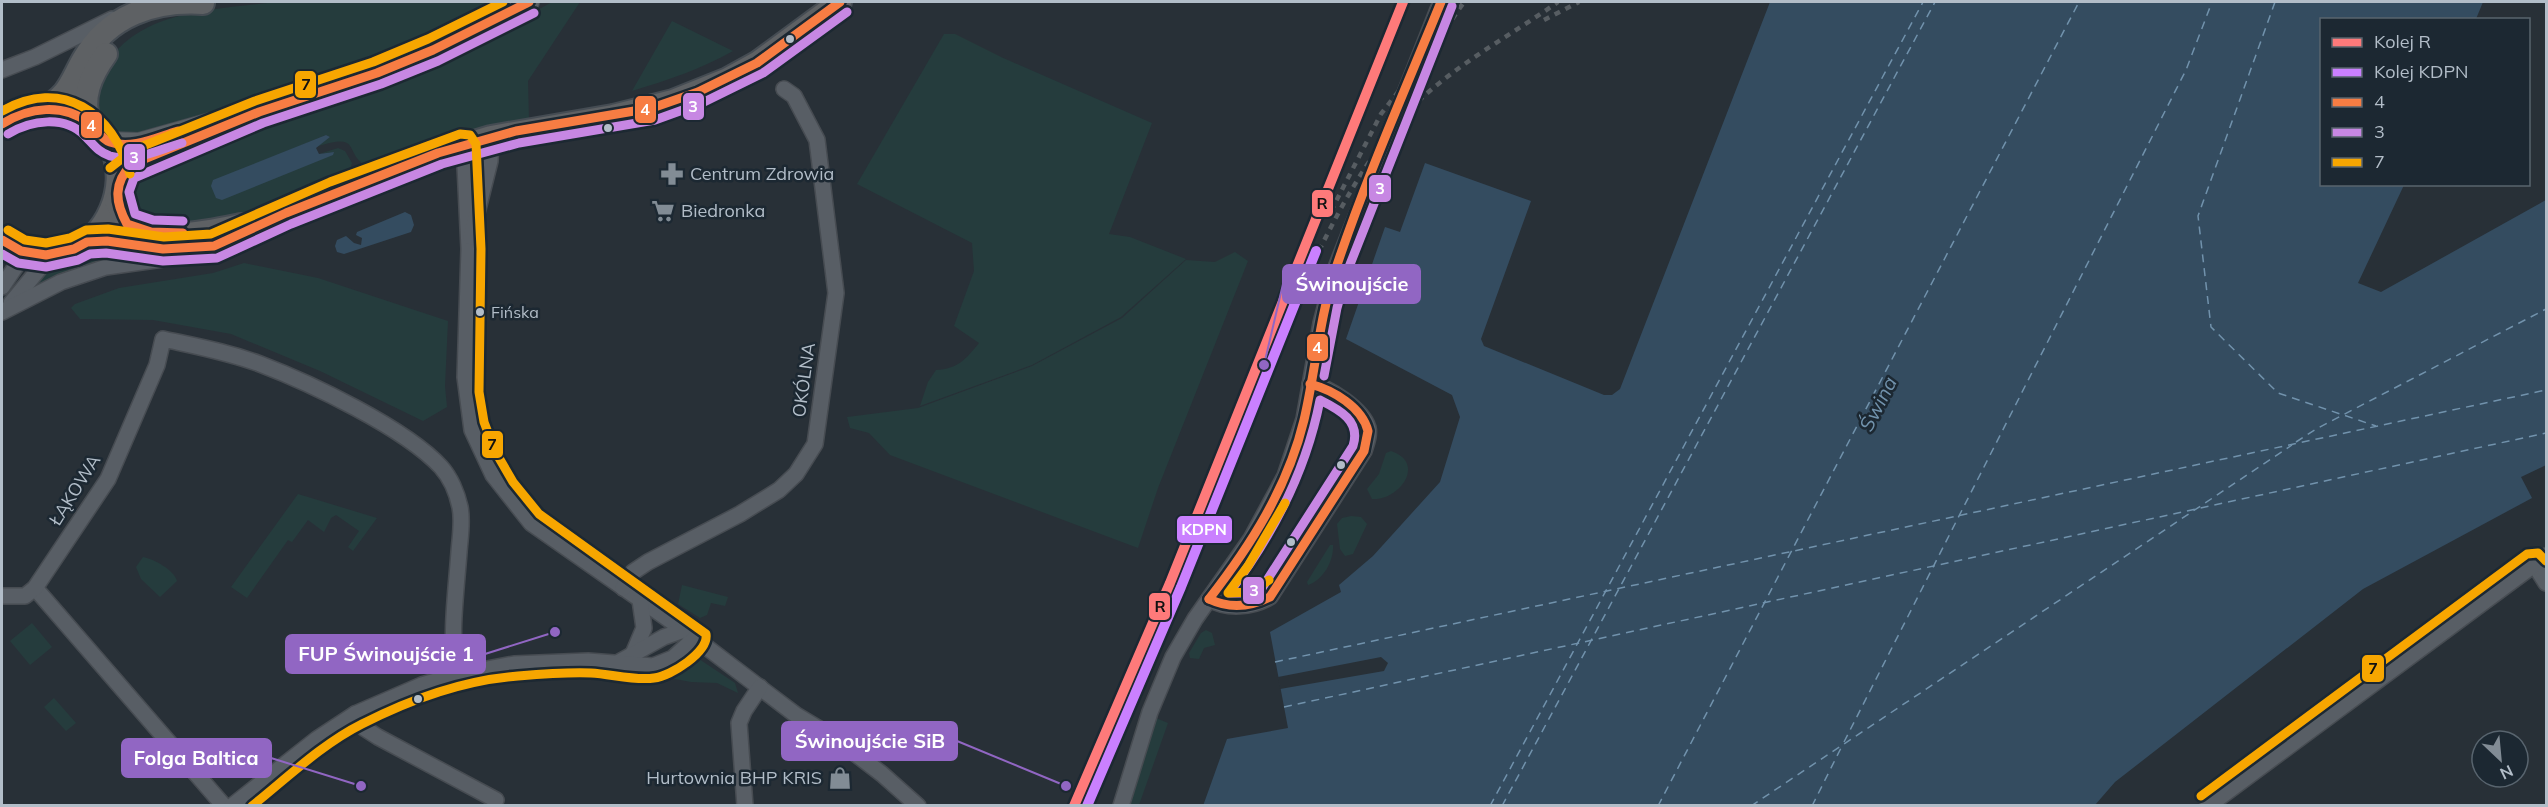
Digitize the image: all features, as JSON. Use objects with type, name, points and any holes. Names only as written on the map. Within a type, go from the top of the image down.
[{"type":"highway","points":[[7,118],[43,109],[65,94],[83,60],[100,37],[140,9],[168,3],[208,2]]},
{"type":"highway","points":[[90,124],[85,105],[91,78],[109,48],[124,32],[156,16],[208,2]]},
{"type":"highway","points":[[2,240],[21,251],[34,254],[59,253],[87,242],[107,241],[163,249],[214,246],[286,213],[491,136],[614,117],[652,108],[698,92],[758,63],[840,2]]},
{"type":"highway","points":[[43,109],[68,112],[90,124],[107,142],[117,165],[116,201],[105,224],[87,242]]},
{"type":"highway","points":[[116,201],[127,224],[152,232],[200,232],[286,213]]},
{"type":"main road","points":[[118,177],[137,161],[259,112],[386,70],[453,41],[529,2]]},
{"type":"main road","points":[[107,142],[139,143],[190,127],[259,112]]},
{"type":"street","points":[[1121,806],[1150,712],[1173,657],[1209,598],[1251,539],[1286,476],[1298,442],[1321,323],[1335,270],[1441,2]]},
{"type":"street","points":[[2,70],[140,9]]},
{"type":"street","name":"OKÓLNA","points":[[623,588],[633,572],[648,562],[740,514],[778,490],[796,474],[815,444],[836,293],[817,140],[794,96],[784,89]]},
{"type":"street","points":[[469,249],[490,161],[491,136]]},
{"type":"street","points":[[464,145],[469,249],[465,377],[472,430],[483,455],[512,502],[531,523],[690,634],[882,774],[918,806]]},
{"type":"street","points":[[2,311],[46,289],[106,267],[169,259],[214,246]]},
{"type":"street","points":[[2,287],[18,263],[21,251]]},
{"type":"street","points":[[2,311],[44,263],[59,253]]},
{"type":"street","name":"ŁĄKOWA","points":[[35,588],[108,479],[157,365],[163,339],[223,352],[292,378],[342,401],[418,447],[442,468],[454,488],[461,509],[453,640],[456,675]]},
{"type":"street","points":[[1209,598],[1217,603],[1249,605],[1270,597],[1364,451],[1369,435],[1365,421],[1333,393],[1321,386],[1310,384]]},
{"type":"street","points":[[2208,806],[2540,560],[2547,583]]},
{"type":"street","points":[[2,596],[25,596],[35,588],[224,806]]},
{"type":"street","points":[[633,654],[644,628],[640,600]]},
{"type":"street","points":[[619,662],[664,637],[690,634]]},
{"type":"street","points":[[232,806],[317,739],[355,714],[396,694],[456,675],[514,664],[554,661],[619,662],[653,666],[673,658],[690,634]]},
{"type":"street","points":[[745,806],[739,729],[744,711],[760,687]]},
{"type":"street","points":[[355,714],[364,728],[378,737],[496,800]]},
{"type":"green space","points":[[276,2],[507,2],[462,25],[369,64],[273,96],[176,124],[128,137],[108,126],[99,115],[94,102],[95,84],[118,49],[136,34],[180,16],[228,7]]},
{"type":"green space","points":[[552,2],[580,2],[528,81],[529,120],[432,143],[368,167],[360,162],[347,143],[331,143],[316,147],[330,137],[326,135],[212,182],[333,152],[319,154],[338,148],[345,151],[352,163],[349,174],[278,205],[232,219],[166,228],[138,220],[134,213],[129,193],[133,180],[141,167],[403,75],[491,36]]},
{"type":"green space","points":[[672,21],[733,51],[684,74],[632,91]]},
{"type":"green space","points":[[944,34],[955,34],[1001,57],[1152,123],[1109,234],[1130,237],[1186,259],[1121,317],[1032,365],[920,406],[928,382],[936,370],[950,368],[961,362],[979,343],[954,326],[974,271],[972,243],[857,184]]},
{"type":"green space","points":[[95,251],[142,254],[33,290],[31,286],[48,268],[71,262]]},
{"type":"green space","points":[[1235,252],[1248,261],[1158,488],[1138,548],[890,455],[869,433],[850,428],[847,417],[918,408],[1032,366],[1122,318],[1186,260],[1215,262]]},
{"type":"green space","points":[[244,263],[318,278],[448,321],[445,386],[447,407],[423,421],[320,371],[231,334],[153,320],[80,319],[71,308],[75,304],[119,288],[213,273]]},
{"type":"green space","points":[[1391,451],[1402,457],[1407,464],[1408,472],[1405,480],[1391,494],[1372,499],[1367,489],[1379,474],[1386,453]]},
{"type":"green space","points":[[298,494],[377,518],[353,551],[348,547],[359,531],[336,515],[331,518],[324,532],[308,520],[292,542],[288,540],[247,598],[231,587]]},
{"type":"green space","points":[[1361,517],[1367,524],[1353,554],[1345,556],[1340,549],[1337,524],[1342,518]]},
{"type":"green space","points":[[1330,545],[1333,545],[1332,557],[1326,569],[1318,579],[1308,585],[1307,582]]},
{"type":"green space","points":[[143,557],[163,566],[172,573],[177,581],[160,597],[141,579],[136,567]]},
{"type":"green space","points":[[682,585],[728,597],[725,606],[711,603],[707,615],[700,618],[678,604]]},
{"type":"green space","points":[[32,623],[52,647],[30,665],[10,641]]},
{"type":"green space","points":[[1206,630],[1212,633],[1215,645],[1204,648],[1199,659],[1190,658],[1189,653],[1201,633]]},
{"type":"green space","points":[[699,659],[735,683],[738,693],[717,683],[691,682],[643,673],[651,673],[685,661]]},
{"type":"green space","points":[[54,698],[76,723],[66,731],[44,707]]},
{"type":"green space","points":[[1156,718],[1168,723],[1139,805],[1130,806]]},
{"type":"water","name":"Świna","points":[[1770,2],[2483,2],[2476,18],[2320,18],[2320,186],[2404,186],[2358,283],[2381,292],[2546,200],[2546,465],[2521,477],[2532,498],[2363,589],[2115,782],[2095,805],[1203,806],[1227,739],[1288,728],[1270,632],[1341,592],[1339,585],[1373,556],[1440,482],[1460,417],[1452,395],[1346,339],[1385,227],[1400,232],[1425,163],[1531,201],[1481,339],[1484,346],[1604,395],[1612,395],[1620,389]]},
{"type":"water","points":[[326,135],[330,137],[316,148],[319,154],[334,152],[333,155],[222,200],[216,198],[211,186],[213,180]]},
{"type":"water","points":[[405,212],[411,215],[414,225],[411,232],[344,254],[337,252],[335,246],[337,240],[346,236],[354,243],[361,245],[362,238],[356,235],[357,232]]},
{"type":"pier","points":[[1381,657],[1388,663],[1384,671],[1280,689],[1278,677]]},
{"type":"ferry route","points":[[1490,806],[1923,2]]},
{"type":"ferry route","points":[[1502,806],[1935,2]]},
{"type":"ferry route","points":[[1658,806],[2079,2]]},
{"type":"ferry route","points":[[1844,742],[2186,70],[2212,2]]},
{"type":"ferry route","points":[[2275,2],[2198,216],[2211,327],[2278,393],[2376,426]]},
{"type":"ferry route","points":[[2296,442],[2316,429],[2546,309]]},
{"type":"ferry route","points":[[1275,662],[2546,390]]},
{"type":"ferry route","points":[[1284,707],[2546,433]]},
{"type":"ferry route","points":[[1751,806],[2292,445]]},
{"type":"ferry route","points":[[1812,806],[1842,746]]},
{"type":"railway","points":[[1331,211],[1381,114],[1436,43],[1464,2]]},
{"type":"railway","points":[[1294,305],[1349,194],[1384,140],[1404,117],[1424,96],[1456,70],[1558,2]]},
{"type":"railway","points":[[1544,20],[1579,2]]},
{"type":"rail line","name":"R","points":[[1074,806],[1170,583],[1403,2]]},
{"type":"rail line","name":"KDPN","points":[[1087,806],[1181,587],[1316,251]]},
{"type":"transit line","name":"7","points":[[110,168],[133,150],[255,101],[373,62],[428,39],[503,2]]},
{"type":"transit line","name":"4","points":[[183,233],[151,232],[127,224],[120,208],[118,193],[122,178],[132,164],[259,112],[377,73],[433,50],[529,2]]},
{"type":"transit line","name":"4","points":[[2,240],[21,251],[46,255],[74,249],[87,242],[107,241],[163,249],[214,246],[286,213],[438,153],[516,131],[652,108],[698,92],[757,63],[840,2]]},
{"type":"transit line","name":"4","points":[[1209,599],[1253,536],[1288,469],[1304,420],[1322,325],[1336,268],[1373,167],[1441,2]]},
{"type":"transit line","name":"3","points":[[1324,376],[1337,308],[1347,272],[1452,6]]},
{"type":"transit line","name":"3","points":[[2,254],[18,263],[46,267],[78,260],[90,254],[106,253],[163,261],[217,258],[291,224],[442,164],[519,143],[655,120],[702,103],[763,73],[847,12]]},
{"type":"transit line","name":"3","points":[[183,221],[153,220],[135,214],[129,192],[134,178],[263,123],[381,84],[438,61],[534,13]]},
{"type":"transit line","name":"7","points":[[2,111],[24,101],[45,98],[64,100],[82,106],[98,118],[111,133],[122,152],[130,174]]},
{"type":"transit line","name":"4","points":[[2,124],[23,114],[57,110],[79,117],[92,125],[107,141],[118,144],[136,144],[178,131]]},
{"type":"transit line","name":"3","points":[[8,134],[27,125],[58,122],[77,129],[96,148],[119,158],[138,157],[182,143]]},
{"type":"transit line","name":"7","points":[[8,230],[25,240],[46,243],[70,238],[86,230],[108,229],[164,237],[211,234],[330,182],[460,134],[470,135],[476,144],[481,249],[479,392],[484,422],[495,451],[513,482],[539,514],[706,634],[702,648],[688,662],[670,673],[654,678],[639,679],[582,673],[518,676],[477,682],[418,699],[362,724],[333,741],[252,806]]},
{"type":"transit line","name":"4","points":[[1209,599],[1240,606],[1270,597],[1364,451],[1368,431],[1360,414],[1337,395],[1310,384]]},
{"type":"transit line","name":"3","points":[[1320,400],[1347,417],[1354,430],[1353,446],[1262,588],[1246,593],[1229,593],[1260,548],[1286,502],[1306,452],[1320,400]]},
{"type":"transit line","name":"7","points":[[1269,580],[1251,592],[1228,593],[1248,566],[1285,503]]},
{"type":"transit line","name":"7","points":[[2201,796],[2527,554],[2538,553],[2546,561]]},
{"type":"place","name":"Centrum Zdrowia","points":[[672,174]]},
{"type":"place","name":"Biedronka","points":[[663,211]]},
{"type":"place","name":"Fińska","points":[[480,312]]},
{"type":"place","name":"Świnoujście","points":[[1264,365]]},
{"type":"place","name":"FUP Świnoujście 1","points":[[555,632]]},
{"type":"place","name":"Hurtownia BHP KRIS","points":[[840,778]]},
{"type":"place","name":"Folga Baltica","points":[[361,786]]},
{"type":"place","name":"Świnoujście SiB","points":[[1066,786]]}]
